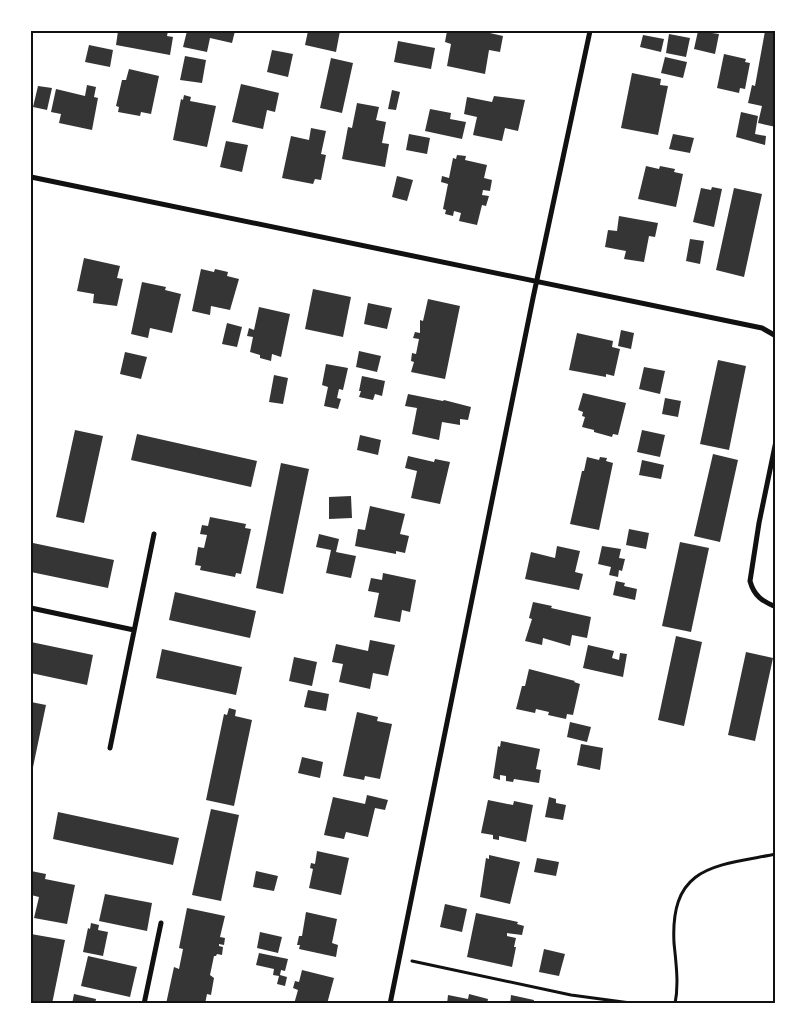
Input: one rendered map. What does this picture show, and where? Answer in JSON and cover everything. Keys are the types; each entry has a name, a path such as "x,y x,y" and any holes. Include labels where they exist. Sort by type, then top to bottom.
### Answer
{"street":[{"path":"390,1004 590,31"},
{"path":"31,177 762,328 776,336"},
{"path":"776,441 759,523 750,581 753,590 762,601 776,607"},
{"path":"110,748 154,534"},
{"path":"31,608 134,630"},
{"path":"144,1004 161,924"}],"path":[{"path":"675,1004 677,992 673,924 676,906 682,892 691,880 706,869 776,854"},
{"path":"399,959 571,995 638,1004"}],"building":[{"path":"118,31 168,31 167,36 173,37 170,55 116,45"},
{"path":"187,31 235,31 232,43 210,38 207,52 183,47"},
{"path":"308,31 340,31 336,52 305,45"},
{"path":"447,31 481,31 503,36 500,52 489,50 485,74 447,66 451,44 445,42"},
{"path":"698,31 719,34 715,54 694,49"},
{"path":"765,31 776,31 776,127 758,123 762,106 748,103 752,85 755,86"},
{"path":"669,34 690,38 686,57 666,53"},
{"path":"643,35 664,39 661,52 640,47"},
{"path":"398,41 435,48 431,69 394,62"},
{"path":"89,45 113,50 110,67 85,62"},
{"path":"272,50 293,54 288,77 267,72"},
{"path":"724,54 746,59 745,62 750,63 745,89 740,88 739,93 717,88"},
{"path":"185,56 206,60 202,83 180,80"},
{"path":"665,57 687,62 683,78 661,73"},
{"path":"331,58 353,63 342,113 320,108"},
{"path":"129,69 159,76 151,114 141,112 140,116 118,112 119,107 116,106 122,80 126,80"},
{"path":"632,73 661,79 660,85 668,86 658,135 621,128"},
{"path":"241,84 279,93 275,112 267,110 263,129 232,122"},
{"path":"87,85 96,87 94,97 98,98 92,130 59,123 61,114 51,112 56,89 85,96"},
{"path":"38,86 52,88 47,110 33,107"},
{"path":"392,90 400,92 396,110 388,109"},
{"path":"184,95 191,97 190,101 216,106 207,147 173,140 181,99 183,100"},
{"path":"494,96 525,100 518,131 505,128 502,141 473,135 477,117 464,114 467,97 492,102"},
{"path":"357,103 379,107 376,120 386,122 382,143 389,144 385,167 342,159 348,127 352,128"},
{"path":"430,109 451,113 450,119 466,122 462,139 425,131"},
{"path":"741,112 758,116 755,134 766,136 765,145 736,137"},
{"path":"311,128 326,131 321,154 326,155 321,180 315,179 313,184 282,178 291,136 309,140"},
{"path":"409,134 430,138 427,154 406,150"},
{"path":"673,134 694,138 690,153 669,149"},
{"path":"226,141 248,145 242,172 220,167"},
{"path":"457,155 466,156 465,160 487,165 484,178 492,180 490,191 483,190 482,195 489,196 486,206 482,205 477,225 459,221 461,213 454,211 453,216 445,214 446,210 443,209 448,184 441,182 442,176 449,178 453,158 456,159"},
{"path":"646,166 659,169 660,166 675,169 674,172 683,174 676,207 638,199"},
{"path":"397,176 413,180 407,201 392,197"},
{"path":"712,187 722,189 714,227 693,222 701,188 711,190"},
{"path":"734,188 762,194 744,277 716,270"},
{"path":"619,216 658,223 655,237 649,236 644,262 624,259 626,251 605,247 608,230 617,231"},
{"path":"690,239 704,241 700,264 686,261"},
{"path":"84,258 120,266 117,278 123,279 117,306 93,303 94,294 77,291"},
{"path":"201,269 214,272 215,269 228,272 227,276 239,279 230,310 211,306 210,315 192,311"},
{"path":"142,282 166,287 165,290 181,294 172,333 150,328 148,338 131,334"},
{"path":"313,289 351,297 343,337 305,329"},
{"path":"428,299 460,306 445,379 411,372 414,362 411,361 412,353 416,354 419,339 413,338 415,332 420,333 420,320 423,321"},
{"path":"368,303 392,308 387,329 364,324"},
{"path":"259,307 290,314 281,357 272,354 271,361 260,358 260,355 250,352 253,337 247,336 249,328 254,330"},
{"path":"227,323 242,327 237,347 222,344"},
{"path":"621,330 634,333 631,349 618,346"},
{"path":"577,333 613,341 612,347 620,349 614,376 606,374 606,377 569,370"},
{"path":"359,351 381,356 377,372 356,367"},
{"path":"125,352 147,357 141,379 120,374"},
{"path":"718,360 746,366 729,450 700,444"},
{"path":"326,364 348,368 343,390 339,389 337,398 341,399 338,409 324,406 328,387 322,385"},
{"path":"644,367 665,371 660,394 639,389"},
{"path":"274,375 288,378 283,404 269,402"},
{"path":"362,376 385,381 382,396 375,394 373,400 359,397"},
{"path":"583,393 626,403 618,435 613,434 612,437 582,427 585,417 582,416 583,412 578,410"},
{"path":"408,394 471,407 468,420 460,419 460,425 442,422 439,440 412,434 417,408 405,406"},
{"path":"665,398 681,401 678,417 662,414"},
{"path":"75,430 103,436 84,523 56,517"},
{"path":"642,430 665,435 660,457 637,452"},
{"path":"137,434 257,461 251,487 131,460"},
{"path":"360,435 381,440 378,455 357,450"},
{"path":"713,454 738,460 720,542 694,536"},
{"path":"408,456 434,462 435,459 450,462 440,504 411,498 417,471 405,468"},
{"path":"587,457 599,460 600,457 607,458 606,461 613,463 599,530 570,524"},
{"path":"642,460 664,465 661,479 639,475"},
{"path":"281,463 309,469 283,594 256,588"},
{"path":"351,496 352,518 329,519 329,497"},
{"path":"370,506 405,514 400,534 409,536 405,553 396,551 396,554 355,546 358,529 365,530"},
{"path":"210,517 246,524 245,528 251,529 241,574 236,573 235,577 200,570 201,566 195,565 198,547 204,548 207,535 200,534 202,525 208,526"},
{"path":"629,529 649,533 646,549 626,545"},
{"path":"319,534 339,539 336,552 356,556 351,578 326,573 331,550 316,547"},
{"path":"680,542 709,548 691,632 662,626"},
{"path":"33,543 114,560 108,588 31,572"},
{"path":"557,546 580,551 575,572 583,574 579,590 525,579 531,552 555,558"},
{"path":"602,546 621,549 619,558 625,559 622,571 619,570 618,577 609,575 611,567 598,564"},
{"path":"383,573 416,580 410,612 402,610 400,622 374,617 379,593 368,591 371,578 382,580"},
{"path":"616,581 625,583 624,586 637,589 635,600 613,595"},
{"path":"175,592 256,611 250,638 169,620"},
{"path":"533,602 591,617 587,638 572,635 570,646 543,638 542,645 525,641 532,619 529,618"},
{"path":"676,636 702,642 684,726 658,720"},
{"path":"370,640 395,645 388,676 373,673 370,689 339,682 343,664 332,662 336,644 368,651"},
{"path":"31,642 93,655 87,685 31,673"},
{"path":"588,645 614,651 612,658 619,660 620,653 627,654 623,677 583,668"},
{"path":"162,649 242,667 236,695 156,678"},
{"path":"746,652 773,658 755,741 728,735"},
{"path":"294,657 317,662 312,686 289,681"},
{"path":"529,669 580,684 573,715 567,714 566,719 548,715 549,712 536,709 535,713 516,709"},
{"path":"308,690 329,694 326,711 304,707"},
{"path":"31,702 46,705 32,772 31,772"},
{"path":"229,708 236,710 235,716 252,720 234,806 206,800 224,714 227,715"},
{"path":"357,712 378,717 377,721 392,724 380,779 365,776 364,780 343,776"},
{"path":"570,722 591,727 587,742 567,737"},
{"path":"501,741 540,749 536,769 541,770 539,783 514,779 513,782 506,781 506,776 500,775 500,780 493,778 498,746 500,747"},
{"path":"581,744 603,748 600,770 577,765"},
{"path":"302,757 323,762 320,778 298,773"},
{"path":"367,795 388,800 385,810 375,808 368,837 346,832 344,839 324,835 333,797 365,804"},
{"path":"549,797 556,799 556,803 566,805 563,820 545,817"},
{"path":"488,800 513,805 514,801 533,805 526,842 499,836 499,840 493,839 493,835 481,833"},
{"path":"211,809 239,815 221,901 192,895"},
{"path":"58,812 179,838 173,865 53,839"},
{"path":"317,851 349,858 341,895 309,888 313,869 310,868 311,863 315,864"},
{"path":"489,855 520,862 510,904 480,897 486,858 489,859"},
{"path":"537,858 559,862 556,876 534,872"},
{"path":"31,871 46,874 45,879 75,885 67,924 34,918 39,897 31,895"},
{"path":"256,871 278,876 274,891 253,887"},
{"path":"105,894 152,903 147,931 99,921"},
{"path":"445,904 467,909 462,932 440,927"},
{"path":"187,908 225,916 220,937 225,938 224,945 219,944 219,946 223,947 222,955 217,954 214,956 210,975 214,978 211,995 207,994 205,1004 166,1004 174,967 179,969 183,949 179,948"},
{"path":"306,912 337,919 332,943 338,945 336,957 299,949 300,945 297,945 299,936 302,936"},
{"path":"476,913 518,922 517,924 524,926 522,935 507,933 507,936 516,938 512,967 467,957"},
{"path":"91,923 99,925 98,930 108,932 103,956 83,952 88,928 90,929"},
{"path":"260,932 282,937 278,953 257,948"},
{"path":"31,934 65,940 52,1004 31,1004"},
{"path":"544,949 565,954 559,976 539,972"},
{"path":"259,953 288,959 285,971 281,970 280,975 287,977 285,986 277,984 279,976 273,975 274,969 256,965"},
{"path":"88,956 137,967 130,997 81,986"},
{"path":"302,970 334,978 327,1004 294,1004 298,990 293,988 295,981 299,982"},
{"path":"74,994 96,999 95,1004 72,1004"},
{"path":"469,994 488,999 487,1004 447,1004 448,995 468,999"},
{"path":"511,995 534,1000 533,1004 510,1004"}]}
